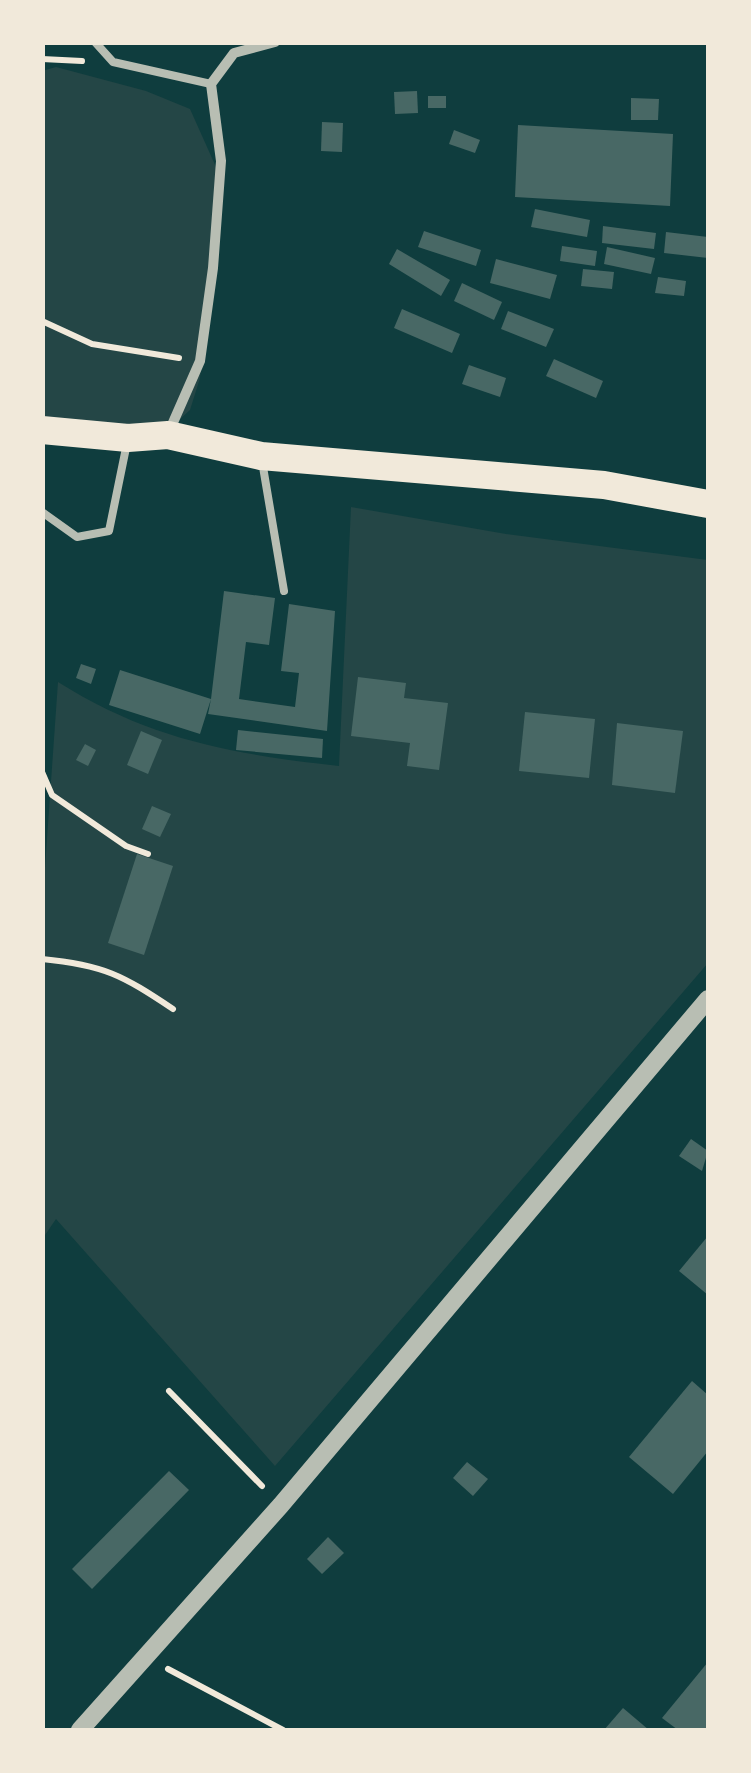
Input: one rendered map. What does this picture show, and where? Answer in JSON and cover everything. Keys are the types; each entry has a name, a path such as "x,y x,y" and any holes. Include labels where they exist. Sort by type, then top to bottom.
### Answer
{"highway":[{"path":"42,430 128,438 168,434 261,456 604,485 708,504"}],"street":[{"path":"168,434 200,361 219,200 220,161 212,84 234,53 275,42"},
{"path":"80,1730 280,1505 708,999"}],"lane":[{"path":"95,42 113,62 212,84"},
{"path":"42,512 77,538 109,530 128,438"},
{"path":"261,456 284,591"}],"path":[{"path":"42,321 92,344 200,361"},
{"path":"42,772 52,795 126,846 148,854"},
{"path":"42,959 94,964 128,979 173,1009"},
{"path":"170,1391 280,1505"},
{"path":"145,1658 284,1730"}],"shaded area":[{"path":"56,67 146,91 190,109 220,176 200,378 190,410 169,429 43,417 42,71"},
{"path":"351,507 506,534 708,560 708,963 275,1466 56,1219 43,1238 42,910 58,682 92,702 159,731 263,756 339,766"}],"building":[{"path":"417,91 418,113 395,114 394,92"},
{"path":"428,96 446,96 446,108 428,108"},
{"path":"631,98 659,99 658,120 631,120"},
{"path":"322,122 343,123 342,152 321,151"},
{"path":"518,125 673,134 670,206 515,197"},
{"path":"454,130 480,140 475,153 449,144"},
{"path":"535,209 590,220 587,237 531,227"},
{"path":"603,226 656,233 654,249 602,243"},
{"path":"424,231 481,250 476,266 418,247"},
{"path":"666,232 708,237 708,258 664,253"},
{"path":"562,246 597,251 595,266 560,261"},
{"path":"607,247 655,258 651,274 604,264"},
{"path":"397,249 450,280 441,296 389,264"},
{"path":"496,259 557,275 550,299 490,283"},
{"path":"583,269 614,272 612,289 581,286"},
{"path":"658,277 686,281 684,296 655,293"},
{"path":"462,283 502,302 494,320 454,301"},
{"path":"402,309 460,334 452,353 394,328"},
{"path":"508,311 554,329 546,347 501,329"},
{"path":"554,359 603,381 596,398 546,376"},
{"path":"469,365 506,378 500,397 462,384"},
{"path":"224,591 275,598 269,645 246,642 239,699 295,707 299,673 281,671 289,604 335,611 327,731 208,714"},
{"path":"81,664 96,669 91,684 76,678"},
{"path":"120,670 211,699 200,734 109,705"},
{"path":"358,677 406,683 404,698 448,703 439,770 407,766 410,743 351,736"},
{"path":"525,712 595,719 589,778 519,771"},
{"path":"617,723 683,731 675,793 612,785"},
{"path":"238,730 323,739 322,758 236,750"},
{"path":"141,731 162,740 148,774 127,765"},
{"path":"85,744 96,750 88,766 76,760"},
{"path":"152,806 171,814 160,837 142,829"},
{"path":"137,854 173,866 144,955 108,943"},
{"path":"691,1139 708,1151 702,1171 679,1156"},
{"path":"708,1236 708,1295 679,1271"},
{"path":"692,1381 708,1395 708,1451 673,1494 629,1457"},
{"path":"467,1462 488,1479 473,1496 453,1478"},
{"path":"169,1471 189,1490 92,1589 72,1569"},
{"path":"328,1537 344,1553 322,1574 307,1559"},
{"path":"708,1662 708,1730 678,1730 662,1718"},
{"path":"623,1708 649,1730 604,1730"}]}
